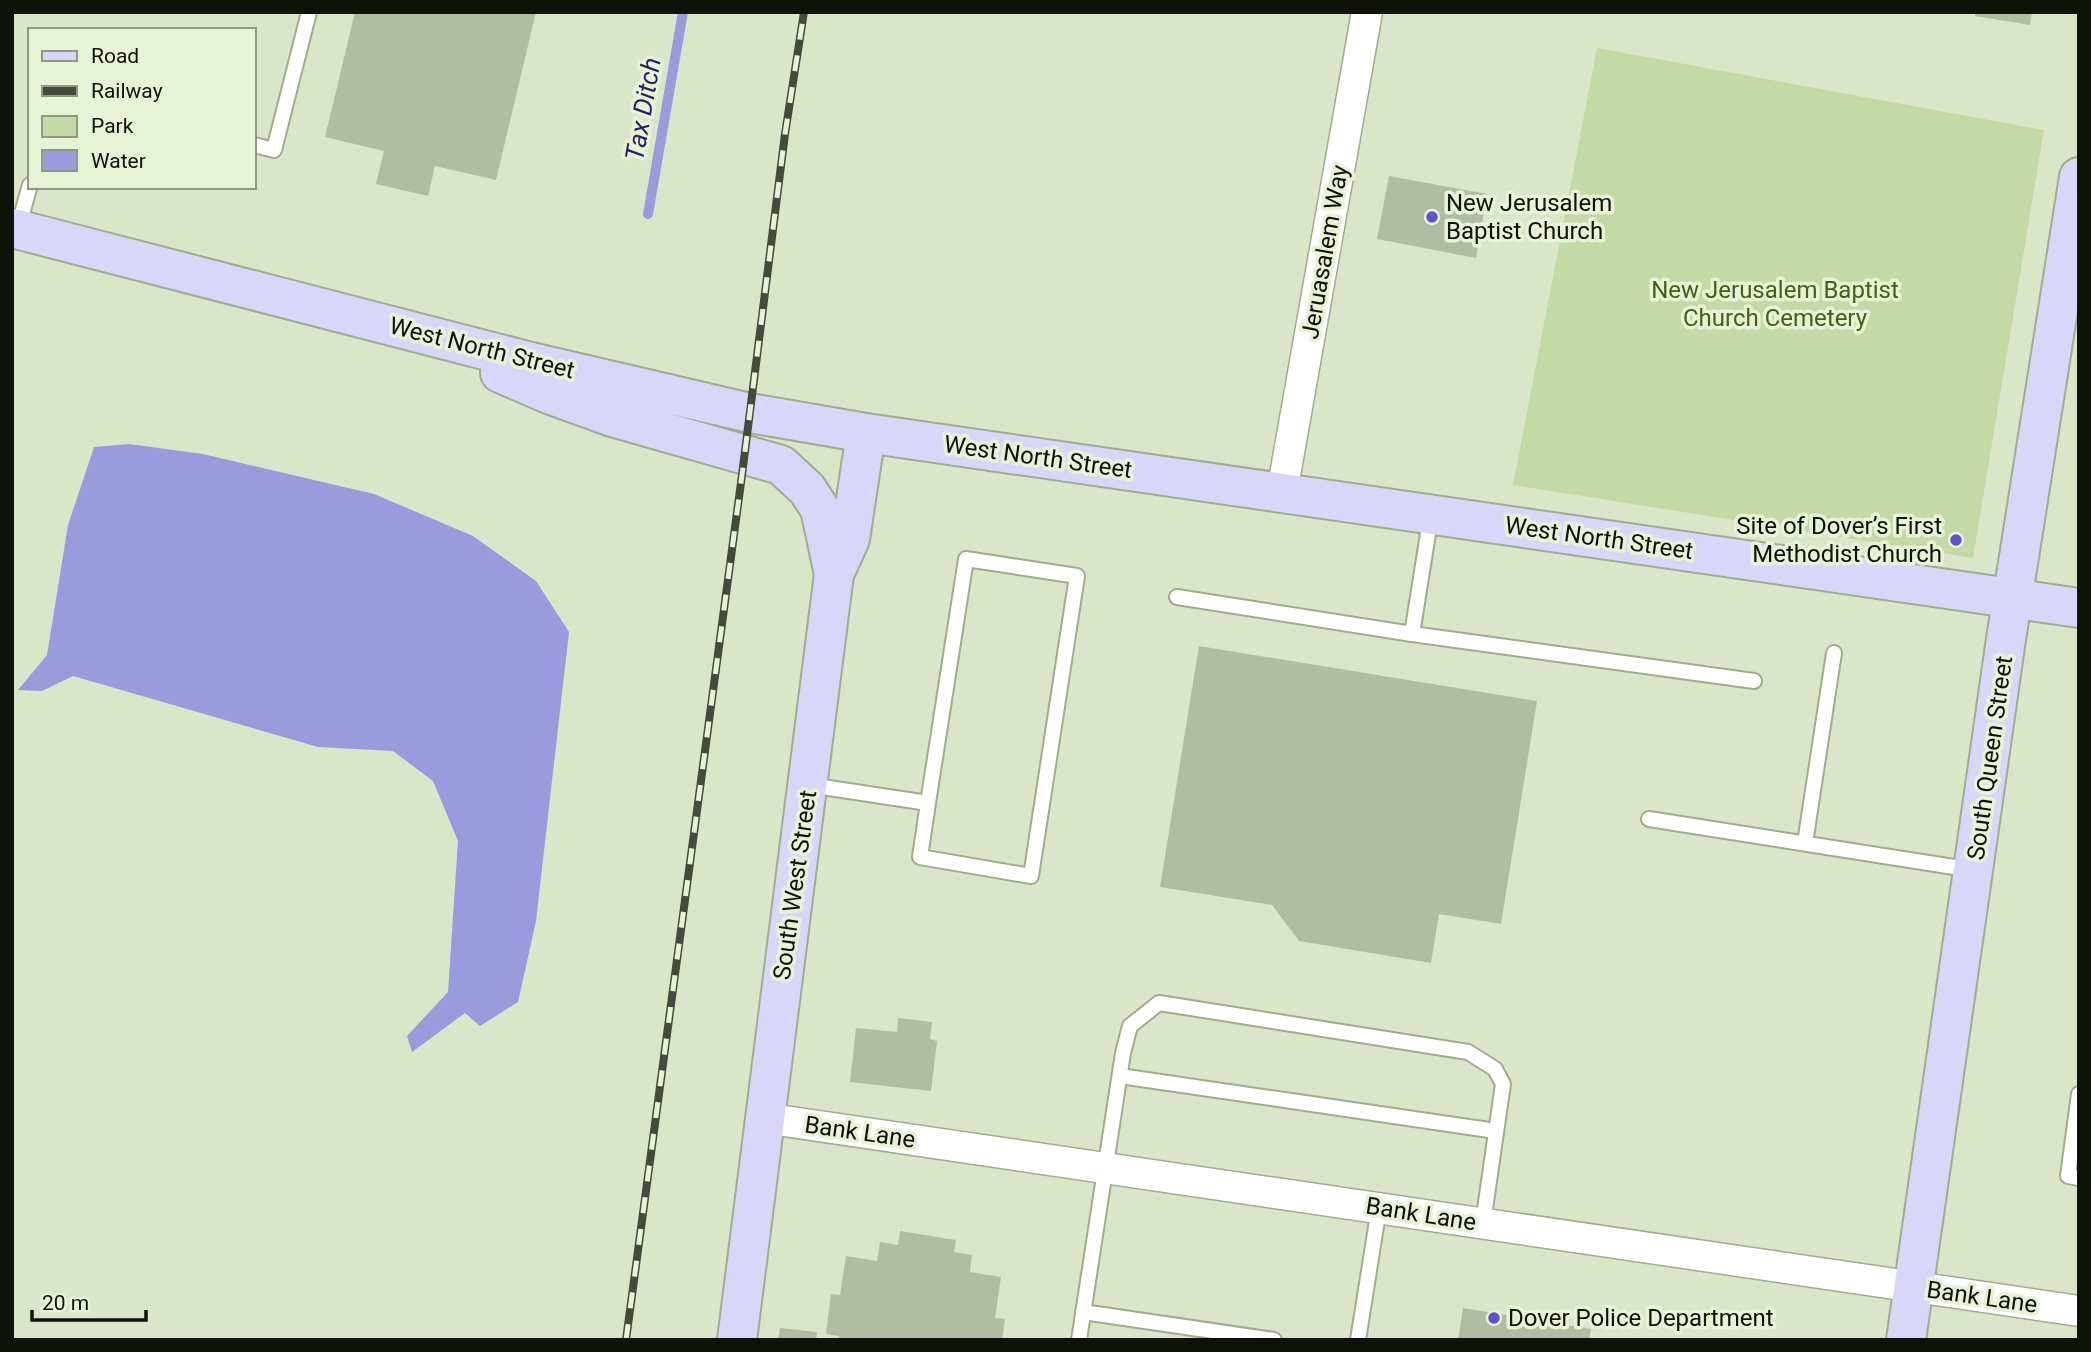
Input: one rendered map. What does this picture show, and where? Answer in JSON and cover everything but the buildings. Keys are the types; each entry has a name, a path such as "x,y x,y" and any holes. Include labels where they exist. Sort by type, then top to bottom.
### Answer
{"main road":[{"name":"South Queen Street","path":"1906,1340 2012,598 2074,246 2079,177"},
{"name":"West North Street","path":"15,228 531,362 750,413 866,433 2079,608"},
{"path":"375,321 612,417 781,465 807,489 820,509 834,574"},
{"name":"South West Street","path":"737,1340 834,574 850,539 866,433"}],"street":[{"name":"Jeruasalem Way","path":"1282,492 1367,12"},
{"name":"Bank Lane","path":"764,1118 2079,1311"}],"lane":[{"path":"256,146 274,150 309,12"},
{"path":"15,228 29,189"},
{"path":"1412,634 1431,514"},
{"path":"966,559 1077,576 1031,876 920,857 928,803 966,559"},
{"path":"1177,597 1412,634 1754,681"},
{"path":"1805,843 1834,653"},
{"path":"808,785 928,803"},
{"path":"1649,819 1974,870"},
{"path":"1079,1340 1119,1076 1130,1026 1159,1003 1468,1052 1495,1069 1503,1084 1483,1223"},
{"path":"1119,1076 1496,1131"},
{"path":"2079,1094 2068,1176 2079,1178"},
{"path":"1358,1340 1379,1208"},
{"path":"1083,1312 1274,1340"}],"green space":[{"name":"New Jerusalem Baptist Church Cemetery","path":"1597,48 2044,130 1973,558 1513,485"}],"water":[{"path":"129,444 203,454 374,494 473,536 536,581 569,632 536,921 518,1002 480,1026 465,1013 412,1052 407,1036 448,992 458,841 433,781 393,751 318,747 73,676 42,691 18,690 47,655 68,525 94,447"}],"waterway":[{"name":"Tax Ditch","path":"648,214 683,12"}],"railway":[{"path":"626,1340 785,134 804,12"}],"place":[{"name":"New Jerusalem Baptist Church","path":"1432,217"},
{"name":"Site of Dover’s First Methodist Church","path":"1956,540"},
{"name":"Dover Police Department","path":"1494,1318"}]}
